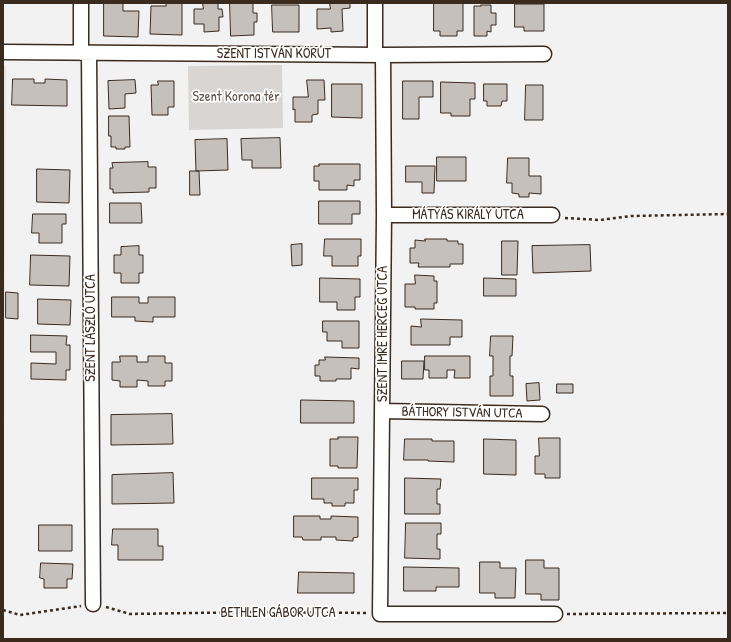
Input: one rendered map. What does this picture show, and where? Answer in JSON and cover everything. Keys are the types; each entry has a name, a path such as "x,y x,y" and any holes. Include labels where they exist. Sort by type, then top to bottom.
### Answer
{"street":[{"name":"SZENT LÁSZLÓ UTCA","path":"81,3 85,53 93,604"},
{"name":"SZENT IMRE HERCEG UTCA","path":"375,3 379,55 384,215 380,614"},
{"name":"SZENT ISTVÁN KÖRÚT","path":"3,52 379,55 544,54"},
{"name":"MÁTYÁS KIRÁLY UTCA","path":"384,215 552,215"},
{"name":"BÁTHORY ISTVÁN UTCA","path":"382,411 542,414"},
{"path":"380,614 555,614"}],"path":[{"path":"552,215 566,218 600,220 631,216 728,214"},
{"name":"BETHLEN GÁBOR UTCA","path":"3,610 20,615 93,604 130,614 241,612 380,614"},
{"path":"555,614 728,613"}],"shaded area":[{"path":"3,65 6,65 3,625"}],"green space":[{"name":"Szent Korona tér","path":"282,65 283,128 189,130 188,66"}],"building":[{"path":"104,3 123,3 123,11 139,11 138,37 104,36"},
{"path":"166,3 182,3 182,35 150,34 151,6 166,6"},
{"path":"203,3 218,3 218,9 222,9 223,17 219,17 219,31 204,32 204,24 194,24 194,9 203,9"},
{"path":"230,3 253,3 253,13 257,13 257,22 254,22 254,35 231,36"},
{"path":"330,3 350,3 350,8 342,9 343,31 331,32 331,28 317,29 317,9 330,9"},
{"path":"434,3 463,3 463,31 457,31 457,36 440,36 440,31 434,31"},
{"path":"515,4 544,4 544,31 524,31 524,27 515,27"},
{"path":"272,5 299,5 299,32 273,32"},
{"path":"491,5 491,13 496,13 496,25 491,25 491,32 487,31 487,36 474,36 474,6"},
{"path":"13,79 34,79 34,83 45,83 45,79 67,80 67,106 12,105"},
{"path":"135,80 136,93 125,94 125,108 109,109 108,81"},
{"path":"307,80 324,80 325,100 318,100 318,114 312,115 312,122 295,122 293,97 308,97"},
{"path":"158,81 174,81 174,107 168,107 168,115 152,115 151,85 158,85"},
{"path":"403,81 433,81 433,97 419,97 419,119 403,119"},
{"path":"441,82 475,83 475,99 470,99 470,116 451,116 451,113 441,113"},
{"path":"332,84 362,84 362,118 332,117"},
{"path":"484,84 507,84 507,101 502,101 501,106 487,106 487,101 484,101"},
{"path":"526,85 543,85 543,120 525,120"},
{"path":"109,116 129,116 130,147 125,147 125,149 116,149 116,147 111,147 111,136 109,136"},
{"path":"280,138 281,168 252,168 252,160 242,160 241,139"},
{"path":"227,139 228,170 196,171 195,140"},
{"path":"437,157 466,157 466,181 437,181"},
{"path":"508,158 529,158 529,176 541,176 541,194 529,193 529,197 519,197 519,194 512,193 512,183 507,183"},
{"path":"148,162 148,167 156,167 156,188 149,188 149,192 113,193 113,189 110,189 110,168 113,168 112,163"},
{"path":"319,164 360,164 360,180 354,180 354,186 347,185 347,190 319,190 319,181 314,181 314,166 319,166"},
{"path":"406,166 435,166 434,193 422,193 422,182 406,182"},
{"path":"37,169 70,170 69,203 37,202"},
{"path":"190,171 199,171 200,195 190,195"},
{"path":"319,201 360,201 360,214 352,214 352,224 319,224"},
{"path":"110,203 141,203 142,223 110,223"},
{"path":"33,214 66,214 66,224 62,224 62,243 39,243 39,233 32,233"},
{"path":"325,239 361,239 361,256 358,256 358,266 332,266 332,256 324,256"},
{"path":"425,239 447,239 447,241 458,241 458,244 463,244 463,264 450,264 450,267 418,267 419,263 410,263 410,248 415,248 415,240 425,241"},
{"path":"502,241 518,241 517,275 502,275"},
{"path":"302,244 302,265 292,266 291,245"},
{"path":"590,245 591,271 533,273 532,246"},
{"path":"139,246 139,255 143,255 143,273 139,273 139,283 121,283 121,273 114,273 114,255 121,255 121,247"},
{"path":"31,255 70,256 69,286 30,285"},
{"path":"415,275 434,276 434,281 437,281 437,303 434,303 434,309 415,309 415,307 405,307 405,284 415,284"},
{"path":"320,278 360,279 360,297 355,297 355,310 337,310 337,302 320,302"},
{"path":"484,278 516,279 516,296 484,296"},
{"path":"6,292 18,293 18,319 6,318"},
{"path":"112,297 139,297 139,303 148,303 148,297 175,297 175,317 153,317 153,322 135,321 135,317 112,317"},
{"path":"38,299 71,300 70,325 38,324"},
{"path":"421,319 462,320 462,337 450,337 450,345 411,345 411,326 421,327"},
{"path":"323,321 359,321 359,348 342,348 342,341 327,341 327,332 323,332"},
{"path":"31,335 67,336 66,345 70,345 70,370 66,370 66,380 31,379 31,363 56,364 56,352 31,352"},
{"path":"491,336 513,336 512,356 510,356 510,376 513,376 513,396 490,396 490,376 493,376 493,356 490,356"},
{"path":"120,356 137,356 137,362 148,362 148,356 165,356 165,363 172,363 172,381 165,381 165,386 148,386 148,381 137,380 137,387 120,387 120,381 112,380 112,362 120,362"},
{"path":"425,356 470,356 470,378 454,378 455,370 447,370 447,378 429,378 429,370 425,370"},
{"path":"325,357 359,358 359,369 351,368 351,379 320,381 320,376 315,376 315,365 319,365 319,360 325,360"},
{"path":"402,361 424,361 423,379 402,379"},
{"path":"539,383 540,400 527,401 526,384"},
{"path":"557,384 573,384 573,393 557,393"},
{"path":"301,400 354,401 354,423 301,423"},
{"path":"172,414 173,444 111,445 111,415"},
{"path":"338,437 358,437 357,468 338,468 338,466 330,466 330,439 338,439"},
{"path":"539,438 560,438 560,478 545,478 545,474 535,474 535,456 539,456"},
{"path":"405,439 454,441 454,462 404,460"},
{"path":"484,439 516,440 516,475 484,474"},
{"path":"173,473 174,503 112,504 112,475"},
{"path":"312,478 358,478 358,490 354,490 354,503 345,503 345,506 332,506 332,503 324,503 324,499 312,499"},
{"path":"405,478 441,479 440,489 437,489 437,504 440,504 440,514 405,514"},
{"path":"294,516 320,516 320,519 331,519 331,516 358,517 358,537 353,538 353,541 336,540 336,537 321,537 321,540 303,540 302,537 294,537"},
{"path":"406,523 441,523 441,534 437,534 437,549 440,549 440,559 405,558"},
{"path":"39,525 72,525 72,551 39,551"},
{"path":"113,529 158,529 158,546 163,546 163,560 118,560 118,545 112,545"},
{"path":"526,560 544,560 544,568 559,568 559,600 541,600 541,594 526,594"},
{"path":"480,562 500,562 500,568 516,568 515,598 495,598 495,593 480,593"},
{"path":"41,563 73,564 72,579 67,579 67,588 44,588 44,579 40,578"},
{"path":"404,567 459,568 459,587 436,587 436,591 404,591"},
{"path":"299,572 354,573 354,593 298,593"}]}
